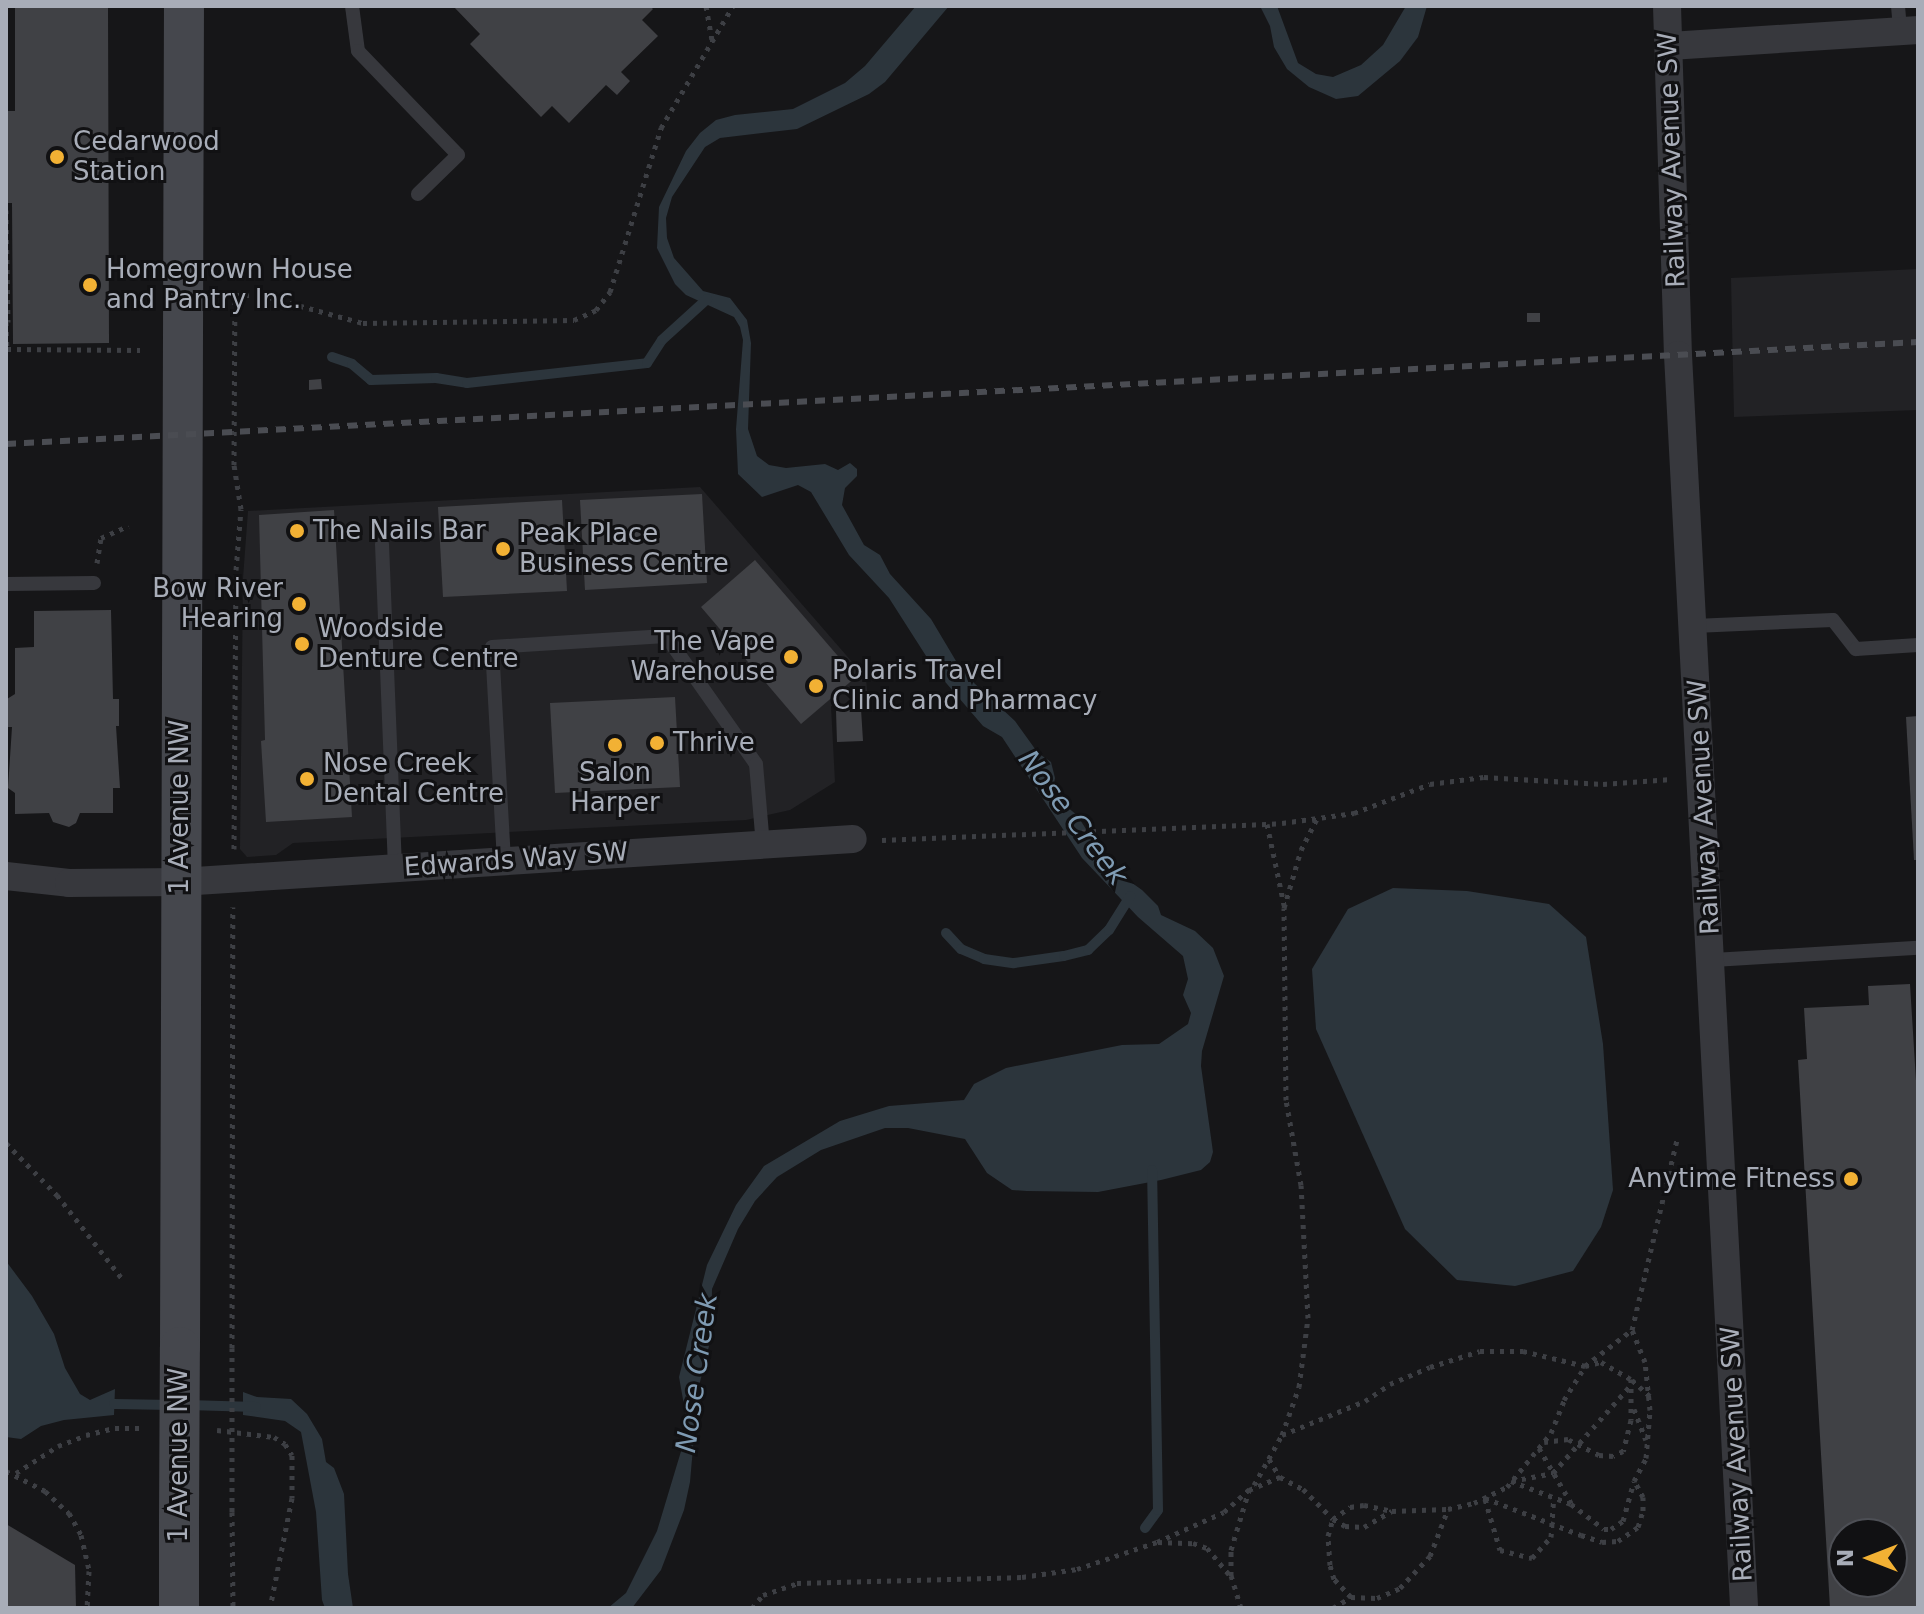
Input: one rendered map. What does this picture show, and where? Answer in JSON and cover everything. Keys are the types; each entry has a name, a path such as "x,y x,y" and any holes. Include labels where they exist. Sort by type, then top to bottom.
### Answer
{"street":[{"name":"1 Avenue NW","path":"179,1608 184,6"},
{"name":"Railway Avenue SW","path":"1667,6 1678,355 1713,960 1744,1608"},
{"path":"1670,46 1906,23"},
{"name":"Edwards Way SW","path":"6,876 69,883 180,882 853,839"}],"lane":[{"path":"352,6 358,51 458,155 418,194"},
{"path":"382,544 395,868"},
{"path":"6,584 94,583"},
{"path":"1694,626 1833,620 1856,649 1918,645"},
{"path":"504,861 492,647 666,636 756,764 763,845"},
{"path":"1713,960 1918,948"}],"path":[{"path":"706,6 712,41"},
{"path":"233,1608 233,878 236,570 241,509 234,465 235,295 261,295 363,323 574,320 596,310 610,292 661,128 733,6"},
{"path":"6,210 7,349 140,350"},
{"path":"101,538 128,526"},
{"path":"853,839 905,842 1267,824 1354,813 1430,784 1484,777 1603,784 1703,776"},
{"path":"1284,908 1301,850 1317,818"},
{"path":"752,1608 763,1595 797,1583 1022,1577 1077,1569 1157,1542 1224,1512 1249,1490 1282,1435 1299,1387 1308,1318 1301,1185 1286,1100 1284,908 1267,824"},
{"path":"1511,1481 1571,1504 1597,1525 1611,1529 1623,1521 1634,1481 1646,1458 1650,1396 1645,1362 1632,1330 1678,1136"},
{"path":"6,1143 57,1195 124,1281"},
{"path":"1351,1597 1334,1579 1330,1565 1328,1536 1333,1519 1350,1507 1364,1505 1392,1511 1448,1509 1484,1498 1511,1481 1541,1445 1585,1366 1632,1330"},
{"path":"1282,1435 1365,1401 1390,1384 1430,1367 1480,1351 1523,1351 1585,1366 1601,1362 1650,1396"},
{"path":"1631,1382 1633,1400 1647,1441"},
{"path":"1511,1481 1553,1473 1631,1382"},
{"path":"1541,1445 1555,1438 1580,1445 1599,1455 1613,1456 1628,1444 1633,1400"},
{"path":"241,1430 274,1437 285,1444 292,1455 292,1498 270,1608"},
{"path":"16,1473 73,1440"},
{"path":"1541,1445 1571,1504"},
{"path":"1269,1459 1280,1477 1303,1489 1333,1519 1345,1526 1364,1527 1392,1511"},
{"path":"6,1471 16,1473 45,1491 69,1513 81,1535 89,1571 87,1608"},
{"path":"1249,1490 1280,1477"},
{"path":"1484,1498 1602,1542 1618,1541 1638,1527 1643,1511 1643,1497 1634,1481"},
{"path":"1241,1608 1231,1576 1231,1550 1249,1490"},
{"path":"1484,1498 1500,1550 1532,1558 1551,1537 1554,1498"},
{"path":"1333,1608 1351,1597 1377,1598 1400,1588 1430,1556 1448,1509"},
{"path":"1157,1542 1193,1543 1207,1548 1231,1576"}],"shaded area":[{"path":"1918,269 1918,410 1734,417 1731,278"},
{"path":"700,487 866,678 868,702 831,706 835,782 790,810 746,820 293,843 276,855 247,857 240,849 243,578 248,511"}],"water":[{"path":"916,6 949,6 885,82 869,94 797,129 720,138 705,147 672,197 666,218 667,238 674,258 703,291 730,298 747,320 751,343 748,429 757,456 769,465 786,468 825,464 838,470 850,463 857,469 857,476 845,488 842,505 864,545 880,555 890,574 931,619 956,661 974,683 1015,721 1038,753 1051,762 1055,778 1052,795 1077,815 1111,868 1142,890 1158,906 1161,915 1195,931 1213,948 1224,976 1202,1051 1201,1066 1213,1152 1210,1162 1201,1170 1098,1192 1012,1190 987,1173 965,1139 908,1128 885,1128 821,1150 777,1177 755,1201 738,1229 712,1289 711,1338 698,1390 690,1482 684,1510 661,1570 632,1608 608,1608 626,1593 657,1531 682,1448 687,1422 679,1377 707,1265 736,1205 764,1166 840,1121 889,1106 964,1100 974,1084 1006,1068 1122,1045 1159,1044 1188,1024 1191,1013 1183,995 1188,979 1183,956 1138,917 1082,858 1002,737 983,726 935,670 889,598 849,555 811,492 798,485 762,497 738,474 736,429 743,340 740,327 734,317 686,295 675,284 657,248 659,207 686,151 700,133 716,120 735,115 793,109 845,83 865,66"},
{"path":"1260,6 1277,6 1298,63 1316,74 1333,77 1361,65 1383,45 1406,6 1427,6 1418,37 1400,61 1358,96 1336,99 1309,87 1287,69 1274,47 1270,26"},
{"path":"1393,888 1467,891 1549,904 1586,937 1603,1044 1613,1190 1601,1227 1573,1271 1515,1286 1457,1280 1405,1229 1316,1029 1312,969 1348,909"},
{"path":"6,1261 32,1296 54,1334 65,1368 80,1394 90,1400 115,1389 114,1415 64,1420 41,1426 21,1439 6,1437"},
{"path":"243,1392 257,1397 291,1399 307,1414 322,1439 326,1462 334,1468 344,1494 353,1608 325,1608 322,1600 316,1512 301,1432 285,1421 243,1415"}],"building":[{"name":"Cedarwood Station","path":"15,6 108,6 109,343 13,344 12,203 6,203 6,111 15,111"},
{"path":"453,6 650,6 653,9 642,20 658,36 621,72 630,81 617,95 606,85 569,123 552,106 541,117 470,44 480,34"},
{"path":"1527,313 1540,313 1540,322 1527,322"},
{"path":"321,379 322,389 309,390 309,380"},
{"path":"702,494 707,583 585,590 580,500"},
{"path":"562,500 567,591 443,597 438,507"},
{"path":"334,510 352,817 266,822 261,741 265,740 259,515"},
{"path":"755,560 856,677 801,724 701,607"},
{"path":"111,610 113,699 119,699 119,726 116,726 120,788 113,788 113,813 80,813 76,823 69,827 53,822 49,813 15,814 15,793 8,788 12,727 7,727 7,699 15,694 15,648 34,647 34,611"},
{"path":"675,697 680,787 555,793 550,703"},
{"path":"861,709 863,741 837,742 836,711"},
{"path":"1918,716 1918,860 1914,860 1906,717"},
{"path":"1910,984 1918,1113 1918,1608 1830,1608 1829,1598 1908,1598 1908,1518 1828,1518 1828,1574 1798,1060 1807,1059 1804,1008 1869,1005 1868,986"},
{"path":"6,1524 75,1565 76,1608 6,1608"}],"waterway":[{"path":"332,357 352,364 371,380 436,378 467,383 647,363 662,340 707,299"},
{"path":"946,933 961,949 984,959 1014,963 1064,956 1088,950 1109,930 1130,896"},
{"path":"1145,1528 1158,1510 1152,1170"},
{"name":"Nose Creek","path":"114,1404 172,1405"},
{"name":"Nose Creek","path":"188,1405 256,1407"}],"railway":[{"path":"6,444 1918,342"}],"place":[{"name":"Cedarwood Station","path":"57,157"},
{"name":"Homegrown House and Pantry Inc.","path":"90,285"},
{"name":"The Nails Bar","path":"297,531"},
{"name":"Peak Place Business Centre","path":"503,549"},
{"name":"Bow River Hearing","path":"299,604"},
{"name":"Woodside Denture Centre","path":"302,644"},
{"name":"The Vape Warehouse","path":"791,657"},
{"name":"Polaris Travel Clinic and Pharmacy","path":"816,686"},
{"name":"Thrive","path":"657,743"},
{"name":"Salon Harper","path":"615,745"},
{"name":"Nose Creek Dental Centre","path":"307,779"},
{"name":"Anytime Fitness","path":"1851,1179"}]}
